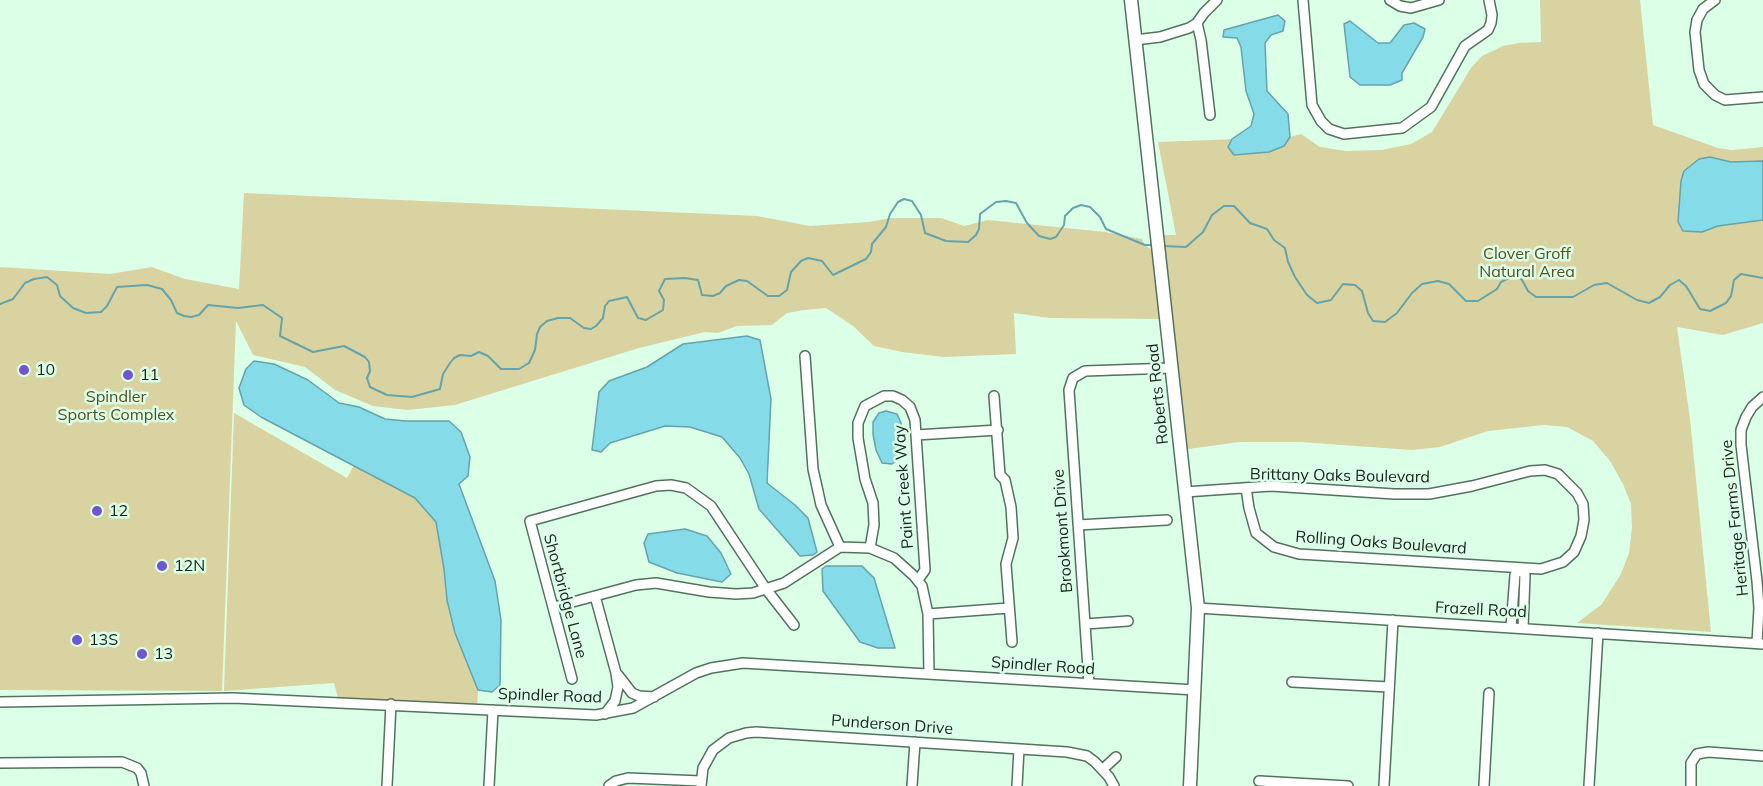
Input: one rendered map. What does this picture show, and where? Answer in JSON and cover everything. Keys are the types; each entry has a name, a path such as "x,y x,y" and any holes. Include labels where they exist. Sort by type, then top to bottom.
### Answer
{"main road":[{"name":"Roberts Road","path":"1131,0 1198,608 1190,786"}],"street":[{"path":"1135,40 1160,37 1189,28 1197,23 1217,0"},
{"path":"1304,0 1312,105 1321,121 1329,129 1344,134 1402,128 1431,107 1465,46 1488,30 1491,23 1489,0"},
{"path":"1390,0 1400,6 1411,8 1438,0"},
{"path":"1715,0 1703,9 1697,20 1695,32 1699,70 1704,84 1715,95 1725,100 1763,97"},
{"path":"1197,23 1210,115"},
{"path":"805,356 813,470 821,505 840,547"},
{"name":"Brookmont Drive","path":"1089,684 1069,375 1085,371 1172,368"},
{"name":"Paint Creek Way","path":"870,548 874,525 873,503 865,479 858,438 858,423 865,406 884,396 893,396 910,407 915,420 925,570 918,580"},
{"path":"994,396 1000,475 1005,480 1011,507 1013,538 1006,564 1012,642"},
{"name":"Heritage Farms Drive","path":"1760,644 1757,581 1741,430 1752,407 1763,397"},
{"path":"916,435 998,430"},
{"name":"Brittany Oaks Boulevard","path":"1185,492 1271,486 1429,494 1530,471 1545,470 1558,474 1577,493 1583,504 1584,520 1581,536 1574,552 1563,562 1541,569 1519,568"},
{"name":"Shortbridge Lane","path":"572,679 530,521 656,486 671,485 686,488 711,506 766,588"},
{"name":"Rolling Oaks Boulevard","path":"1246,488 1249,508 1257,533 1274,548 1299,554 1519,568"},
{"path":"1078,525 1167,520"},
{"path":"554,607 636,585 656,583 736,594 753,593 784,583 840,547 870,548 894,558 918,580 925,594 928,614 929,674"},
{"path":"1511,627 1515,574 1519,568 1525,575 1523,628"},
{"path":"766,588 794,625"},
{"path":"595,596 616,674 617,695 606,714"},
{"path":"928,614 1010,608"},
{"name":"Frazell Road","path":"1198,608 1760,644"},
{"path":"1384,786 1393,620"},
{"path":"1084,624 1128,621"},
{"path":"1589,786 1598,633"},
{"name":"Spindler Road","path":"0,702 196,698 391,704 587,715 606,714 633,708 696,673 734,664 768,664 1195,690"},
{"path":"616,674 632,693 654,697"},
{"path":"1292,682 1389,687"},
{"path":"1484,786 1489,693"},
{"path":"387,786 391,704"},
{"path":"489,786 493,710"},
{"name":"Punderson Drive","path":"701,784 703,768 713,750 729,738 746,733 795,734 1077,753 1087,756 1103,769"},
{"path":"912,786 915,742"},
{"path":"1017,786 1019,748"},
{"path":"1691,786 1691,763 1697,754 1708,752 1763,756"},
{"path":"1114,786 1103,769 1116,757"},
{"path":"0,763 112,762 129,764 141,773 144,786"},
{"path":"609,786 616,781 628,778 701,784"},
{"path":"1259,781 1348,786"}],"green space":[{"path":"1540,0 1640,0 1653,125 1718,148 1732,150 1763,147 1763,323 1723,335 1677,327 1690,419 1711,632 1577,623 1602,604 1621,574 1629,553 1632,528 1631,504 1623,484 1610,461 1593,441 1567,427 1544,425 1488,431 1440,447 1412,450 1300,442 1240,442 1181,450 1166,319 1049,318 1014,313 1016,354 944,357 874,346 853,326 826,308 804,310 787,313 772,325 737,326 718,333 705,332 639,348 455,405 407,410 373,406 335,390 305,367 253,355 236,321 222,691 0,690 0,267 110,274 152,267 185,279 239,289 244,193 757,216 810,226 869,222 891,218 941,218 964,226 988,220 1105,232 1142,239 1145,245 1159,255 1157,235 1176,235 1158,142 1290,137 1301,134 1320,147 1346,151 1382,150 1411,144 1432,132 1471,68 1482,56 1503,46 1541,42"},
{"path":"234,413 347,478 354,465 394,486 415,498 436,522 447,600 455,633 478,690 477,709 339,702 334,683 224,691"}],"water":[{"path":"1278,15 1285,21 1283,31 1271,35 1265,43 1267,91 1288,114 1290,137 1284,146 1269,152 1234,155 1228,147 1232,139 1251,126 1254,114 1246,91 1241,47 1237,38 1223,37 1224,30"},
{"path":"1350,21 1378,43 1390,43 1404,25 1414,23 1425,29 1423,37 1402,73 1402,80 1390,85 1360,85 1350,77 1344,24"},
{"path":"1710,157 1731,162 1763,161 1763,220 1718,226 1702,232 1683,231 1678,222 1681,181 1684,171 1699,159"},
{"path":"747,336 760,340 771,399 767,483 808,518 817,552 813,555 800,556 759,509 749,474 740,458 722,437 690,427 665,426 610,443 601,452 592,450 599,392 609,381 647,367 683,344"},
{"path":"254,361 274,364 308,380 339,403 359,407 385,419 449,421 461,432 470,457 468,476 459,484 495,581 501,620 500,685 492,692 478,690 455,633 447,600 436,522 415,498 261,417 244,405 239,388 246,369"},
{"path":"886,411 897,414 903,435 901,457 892,464 882,463 876,450 873,434 873,422 879,413"},
{"path":"685,529 707,536 721,553 731,574 722,582 677,573 649,562 644,543 648,534"},
{"path":"826,566 862,566 874,578 895,648 878,648 860,642 823,591 822,569"}],"waterway":[{"path":"0,304 13,299 25,283 47,277 57,285 60,296 73,308 86,313 101,312 107,306 117,287 147,285 162,289 171,300 177,313 184,316 199,315 208,305 238,308 263,305 282,318 280,336 313,352 344,346 365,357 369,362 370,371 367,378 370,387 387,395 412,397 440,389 443,374 454,358 460,355 471,356 479,352 488,356 501,369 519,369 529,363 535,350 537,334 540,327 547,321 570,318 584,328 591,329 603,318 605,306 609,301 627,297 638,318 646,320 663,310 664,300 659,291 665,279 698,280 702,295 713,296 739,280 747,281 768,296 779,296 787,290 791,272 801,261 808,258 822,261 833,275 866,259 871,252 872,244 886,227 890,214 898,202 904,199 912,201 921,215 925,233 946,241 968,242 979,229 980,214 996,202 1006,201 1016,203 1027,223 1039,236 1050,239 1056,237 1064,225 1065,216 1073,208 1081,205 1090,207 1100,217 1106,229 1145,245 1154,245"},
{"path":"1163,246 1186,247 1203,232 1212,215 1224,206 1234,206 1250,223 1267,229 1274,240 1285,248 1295,277 1307,295 1317,303 1331,300 1343,284 1355,285 1362,291 1368,313 1373,321 1385,322 1397,313 1422,284 1438,281 1449,284 1466,301 1478,301 1497,289 1501,282 1515,275 1536,297 1573,297 1594,285 1607,283 1637,300 1649,303 1660,297 1670,285 1679,280 1686,286 1700,309 1710,311 1726,303 1731,296 1734,280 1741,274 1763,278"}],"place":[{"name":"10","path":"24,370"},
{"name":"11","path":"128,375"},
{"name":"12","path":"97,511"},
{"name":"12N","path":"162,566"},
{"name":"13S","path":"77,640"},
{"name":"13","path":"142,654"}],"park label":[{"name":"Clover Groff Natural Area","path":"1527,263"},
{"name":"Spindler Sports Complex","path":"116,406"}]}
